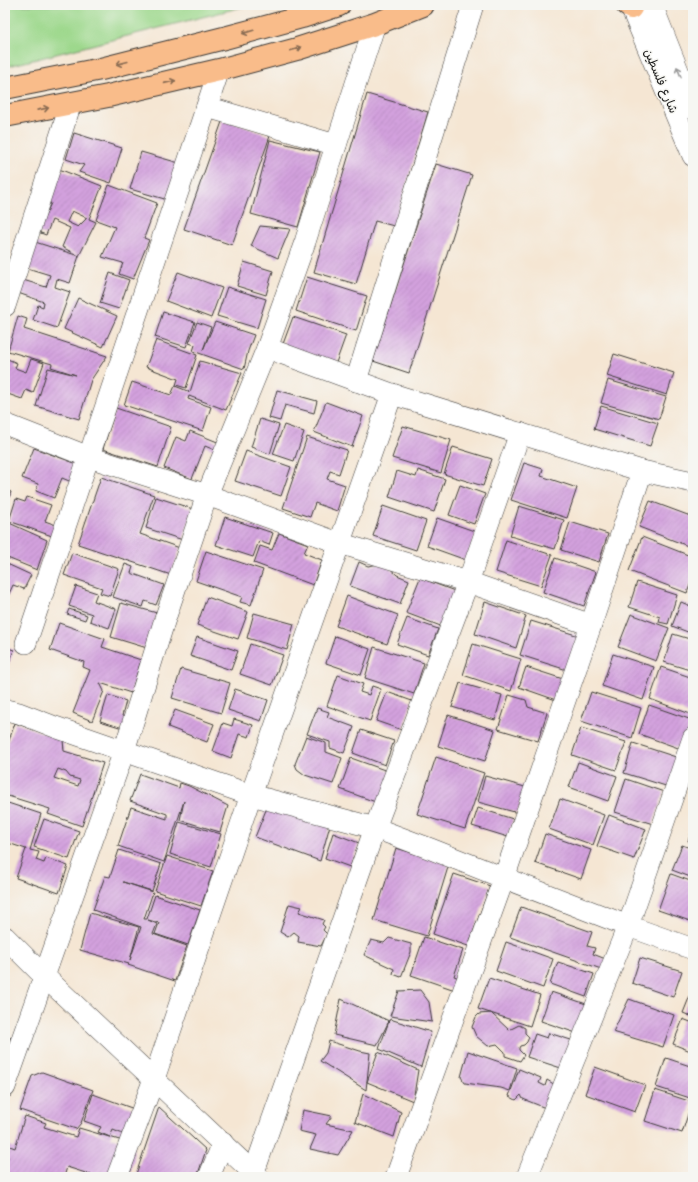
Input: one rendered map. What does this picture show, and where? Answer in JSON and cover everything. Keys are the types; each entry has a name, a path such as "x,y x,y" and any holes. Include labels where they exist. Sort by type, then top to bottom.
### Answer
{"main road":[{"path":"5,88 101,69 228,38 339,5"},
{"path":"5,116 108,96 219,70 297,49 375,24 423,5"}],"street":[{"path":"356,381 473,5"},
{"name":"شارع فلسطين","path":"652,5 693,108"},
{"name":"شارع فلسطين","path":"629,6 693,156"},
{"path":"5,1087 124,751 162,629 207,495 267,348 305,242 375,24"},
{"path":"26,643 219,70"},
{"path":"5,306 72,103"},
{"path":"206,107 336,145"},
{"path":"267,348 392,394 642,471 693,482"},
{"path":"117,1177 154,1079 251,795 392,394"},
{"path":"5,424 89,457 207,495 339,543 468,582 591,625"},
{"path":"5,937 44,976 256,1175 375,828 468,582 520,433"},
{"path":"396,1177 504,878 642,471"},
{"path":"5,710 18,713 251,795 375,828 628,926 693,949"},
{"path":"527,1177 628,926 693,738"},
{"path":"209,1177 222,1143"}],"green space":[{"path":"5,5 250,5 5,67"}],"building":[{"path":"367,94 428,112 394,226 375,221 356,284 314,272"},
{"path":"223,119 270,136 232,245 184,229"},
{"path":"74,133 122,148 111,183 79,172 84,165 66,159"},
{"path":"270,140 320,152 298,227 251,214"},
{"path":"141,152 179,163 168,200 130,189"},
{"path":"436,164 472,175 409,373 373,361"},
{"path":"59,169 102,186 89,219 96,222 79,256 62,247 70,228 52,220 46,235 38,232 51,203 46,203","holes":["72,211 87,218 78,227 67,222"]},
{"path":"109,185 157,203 144,238 149,240 133,279 119,274 123,263 102,257 115,227 96,220"},
{"path":"260,226 290,229 278,258 251,246"},
{"path":"32,241 79,256 70,283 57,279 55,287 70,292 57,328 33,320 38,305 43,307 44,302 18,293 23,280 46,287 50,275 24,267"},
{"path":"244,262 273,271 266,295 237,286"},
{"path":"178,272 222,288 211,318 166,301"},
{"path":"110,273 129,280 119,309 100,303"},
{"path":"307,277 367,296 356,331 296,311"},
{"path":"227,287 266,299 257,328 217,316"},
{"path":"78,298 117,316 103,347 64,329"},
{"path":"163,312 195,322 186,347 155,337"},
{"path":"18,316 27,319 24,329 107,356 91,380 79,419 36,406 48,368 76,375 51,367 52,364 8,351"},
{"path":"293,317 346,335 333,371 280,352"},
{"path":"197,322 211,327 203,350 215,322 254,335 248,351 244,369 193,351 195,345 189,343"},
{"path":"156,340 197,355 186,388 176,385 178,379 146,367"},
{"path":"614,354 674,373 667,395 607,376"},
{"path":"5,358 17,363 15,368 26,372 31,359 44,363 33,393 26,390 22,399 5,393"},
{"path":"200,361 242,373 226,410 189,396 188,399 211,407 203,431 124,405 132,382 171,395 175,386 190,392"},
{"path":"608,380 666,397 659,419 601,403"},
{"path":"277,390 317,401 314,413 285,405 280,421 269,418"},
{"path":"326,402 363,416 352,447 314,432"},
{"path":"601,406 658,423 650,446 594,429"},
{"path":"116,408 171,427 158,467 103,449"},
{"path":"260,419 279,425 270,454 251,447"},
{"path":"284,425 304,432 294,461 273,454"},
{"path":"403,426 451,440 441,473 392,458"},
{"path":"190,431 220,443 217,451 205,446 192,479 164,468 176,437 186,441"},
{"path":"307,437 347,450 339,474 330,471 327,479 345,485 337,511 315,503 310,517 283,508"},
{"path":"453,447 492,459 483,486 444,474"},
{"path":"34,448 80,465 74,483 62,478 54,498 36,491 38,484 22,478"},
{"path":"246,451 291,467 281,496 235,481"},
{"path":"524,463 543,469 541,476 577,488 567,518 511,500"},
{"path":"418,470 445,479 434,512 389,497 397,471 416,477"},
{"path":"101,477 154,495 140,534 180,548 171,575 78,544"},
{"path":"460,485 485,494 474,524 449,515"},
{"path":"5,489 11,492 5,510"},
{"path":"27,497 51,505 45,521 56,525 52,536 9,521 16,499 25,502"},
{"path":"156,497 193,509 183,540 146,528"},
{"path":"650,501 693,517 693,548 639,527"},
{"path":"383,506 426,521 416,550 373,536"},
{"path":"519,506 564,520 555,549 510,536"},
{"path":"225,517 273,533 269,545 259,541 253,557 216,545"},
{"path":"437,518 477,532 466,560 427,546"},
{"path":"7,522 47,540 37,570 5,557 5,527"},
{"path":"570,522 608,534 599,562 561,550"},
{"path":"279,533 308,544 304,553 322,560 313,585 254,563 260,546 272,550"},
{"path":"642,537 693,557 693,577 687,593 629,571"},
{"path":"506,540 552,555 541,586 496,572"},
{"path":"206,551 263,570 251,605 240,602 242,597 196,581"},
{"path":"72,553 119,569 110,596 100,593 102,588 64,575"},
{"path":"555,558 596,572 584,606 543,592"},
{"path":"359,562 368,566 384,563 397,575 409,580 400,604 350,586"},
{"path":"5,563 31,575 24,589 13,585 8,596 5,595"},
{"path":"125,564 133,567 131,573 164,585 156,605 145,601 143,607 113,597"},
{"path":"420,578 460,593 446,628 406,613"},
{"path":"637,582 677,595 668,624 659,622 660,617 629,607"},
{"path":"76,586 97,593 94,601 116,609 109,628 90,621 92,614 69,606"},
{"path":"347,596 398,615 387,644 336,626"},
{"path":"207,597 248,612 238,639 197,625"},
{"path":"485,602 526,616 516,648 475,634"},
{"path":"681,602 693,607 693,634 672,626"},
{"path":"121,603 157,613 147,648 111,637"},
{"path":"69,609 87,615 85,620 67,614"},
{"path":"254,613 294,624 287,650 247,638"},
{"path":"631,614 669,628 656,661 618,647"},
{"path":"407,618 438,629 428,655 397,644"},
{"path":"531,621 579,636 567,670 520,655"},
{"path":"59,623 105,639 102,647 141,660 131,693 100,683 104,691 92,721 73,713 90,670 83,667 84,662 50,650"},
{"path":"673,634 693,640 693,671 664,662"},
{"path":"335,636 370,649 361,675 326,663"},
{"path":"197,637 238,651 231,670 190,656"},
{"path":"250,644 283,655 272,685 240,674"},
{"path":"473,644 521,659 511,691 463,675"},
{"path":"5,647 14,650 5,674"},
{"path":"374,647 424,663 414,694 365,678"},
{"path":"613,654 654,667 643,700 602,686"},
{"path":"526,667 563,679 556,700 519,687"},
{"path":"661,667 693,678 693,715 650,699"},
{"path":"181,669 230,683 221,713 172,698"},
{"path":"338,675 363,684 360,692 369,695 372,686 381,689 370,721 327,706"},
{"path":"460,683 502,695 495,720 452,707"},
{"path":"235,689 268,700 261,721 228,710"},
{"path":"387,692 412,701 402,730 376,721"},
{"path":"591,692 641,708 632,738 581,721"},
{"path":"108,695 126,701 122,716 130,719 126,729 100,721"},
{"path":"509,695 526,700 528,707 547,713 538,741 498,729"},
{"path":"649,705 692,720 681,749 639,734"},
{"path":"317,708 329,712 327,717 354,727 344,753 330,748 330,742 307,734"},
{"path":"175,710 214,724 207,742 168,727"},
{"path":"448,715 495,730 485,761 438,746"},
{"path":"234,719 253,725 249,737 239,734 231,758 213,751 223,723 232,726"},
{"path":"15,723 63,740 64,751 103,763 82,826 48,814 50,809 5,795 5,752","holes":["58,769 66,772 70,777 80,780 78,786 54,778"]},
{"path":"581,728 626,742 616,770 572,755"},
{"path":"361,730 394,741 385,765 353,753"},
{"path":"306,736 326,743 326,752 342,758 333,784 305,775 297,769 295,764"},
{"path":"633,743 679,758 669,787 624,773"},
{"path":"436,757 484,773 465,829 417,814"},
{"path":"351,758 393,773 381,804 340,789"},
{"path":"578,762 617,776 608,801 569,787"},
{"path":"140,774 179,788 180,783 189,786 228,806 220,832 180,820 184,801 164,862 118,846 131,807 167,819 167,814 130,801"},
{"path":"485,776 525,787 518,813 478,802"},
{"path":"626,779 664,792 653,824 615,812"},
{"path":"560,799 604,815 593,845 549,829"},
{"path":"5,802 41,814 30,850 39,852 36,860 44,863 46,858 68,866 59,893 16,878 26,849 5,842"},
{"path":"268,805 330,825 320,861 255,837"},
{"path":"478,808 513,819 508,837 472,826"},
{"path":"609,815 646,829 634,859 597,846"},
{"path":"44,819 79,831 69,859 34,847"},
{"path":"179,822 221,834 211,867 170,854"},
{"path":"693,827 693,842 688,841"},
{"path":"333,833 359,843 350,867 325,858"},
{"path":"545,834 591,850 581,879 535,863"},
{"path":"682,845 693,849 693,878 672,870"},
{"path":"396,848 449,864 427,936 374,920"},
{"path":"119,850 161,864 152,891 123,882 153,892 144,919 147,919 155,895 200,910 188,945 155,934 159,923 148,920 157,924 153,934 187,946 175,981 128,965 129,964 80,950 90,913 139,927 130,960 141,927 93,910 105,876 110,877"},
{"path":"167,856 213,871 201,906 155,891"},
{"path":"454,874 490,886 468,946 433,934"},
{"path":"671,874 693,882 693,922 658,910"},
{"path":"289,904 302,907 299,912 324,920 322,924 325,927 323,930 327,934 321,946 298,942 299,936 294,932 288,937 280,932"},
{"path":"521,907 592,932 587,946 595,948 593,954 608,960 604,970 510,937"},
{"path":"424,937 463,950 454,976 462,979 458,991 411,975"},
{"path":"389,938 411,944 411,952 401,977 393,974 394,969 364,955 371,940 384,943"},
{"path":"506,942 553,959 543,988 496,971"},
{"path":"640,958 682,971 673,997 632,983"},
{"path":"558,962 594,974 586,997 550,984"},
{"path":"489,978 540,995 530,1026 478,1009"},
{"path":"693,988 693,1017 683,1013"},
{"path":"420,990 429,1002 432,1022 390,1016 399,991"},
{"path":"551,992 592,1006 582,1035 541,1021"},
{"path":"341,999 389,1021 377,1045 334,1035"},
{"path":"629,999 674,1015 663,1047 613,1032"},
{"path":"491,1013 509,1030 519,1025 525,1028 525,1033 529,1037 527,1042 519,1048 524,1055 520,1061 505,1056 505,1052 497,1044 488,1046 476,1036 472,1027 476,1017 479,1014"},
{"path":"390,1019 431,1032 421,1067 379,1049"},
{"path":"683,1019 693,1023 693,1052 673,1044"},
{"path":"549,1033 574,1041 564,1069 527,1057 535,1034 547,1038"},
{"path":"5,1036 11,1038 5,1055"},
{"path":"329,1041 370,1053 366,1090 320,1061 326,1053"},
{"path":"468,1051 517,1068 510,1091 501,1088 465,1083 461,1077"},
{"path":"378,1052 418,1070 413,1101 367,1082"},
{"path":"666,1058 693,1067 693,1099 656,1087"},
{"path":"595,1067 645,1085 635,1112 585,1094"},
{"path":"519,1069 541,1078 539,1083 545,1086 547,1080 557,1086 548,1109 523,1099 521,1095 516,1100 509,1096"},
{"path":"42,1072 93,1090 81,1123 76,1129 20,1110 32,1076"},
{"path":"655,1090 692,1102 682,1133 645,1121"},
{"path":"93,1094 137,1110 128,1136 113,1130 110,1137 98,1132 101,1127 84,1121"},
{"path":"363,1094 401,1112 394,1137 355,1122"},
{"path":"159,1107 206,1150 197,1177 135,1177"},
{"path":"303,1110 332,1116 326,1124 353,1130 338,1155 310,1149 316,1135 299,1131"},
{"path":"25,1116 46,1123 44,1127 76,1137 79,1128 133,1144 134,1160 129,1177 98,1177 67,1167 64,1177 5,1177 5,1166 8,1157 5,1156 7,1145 15,1148"}]}
